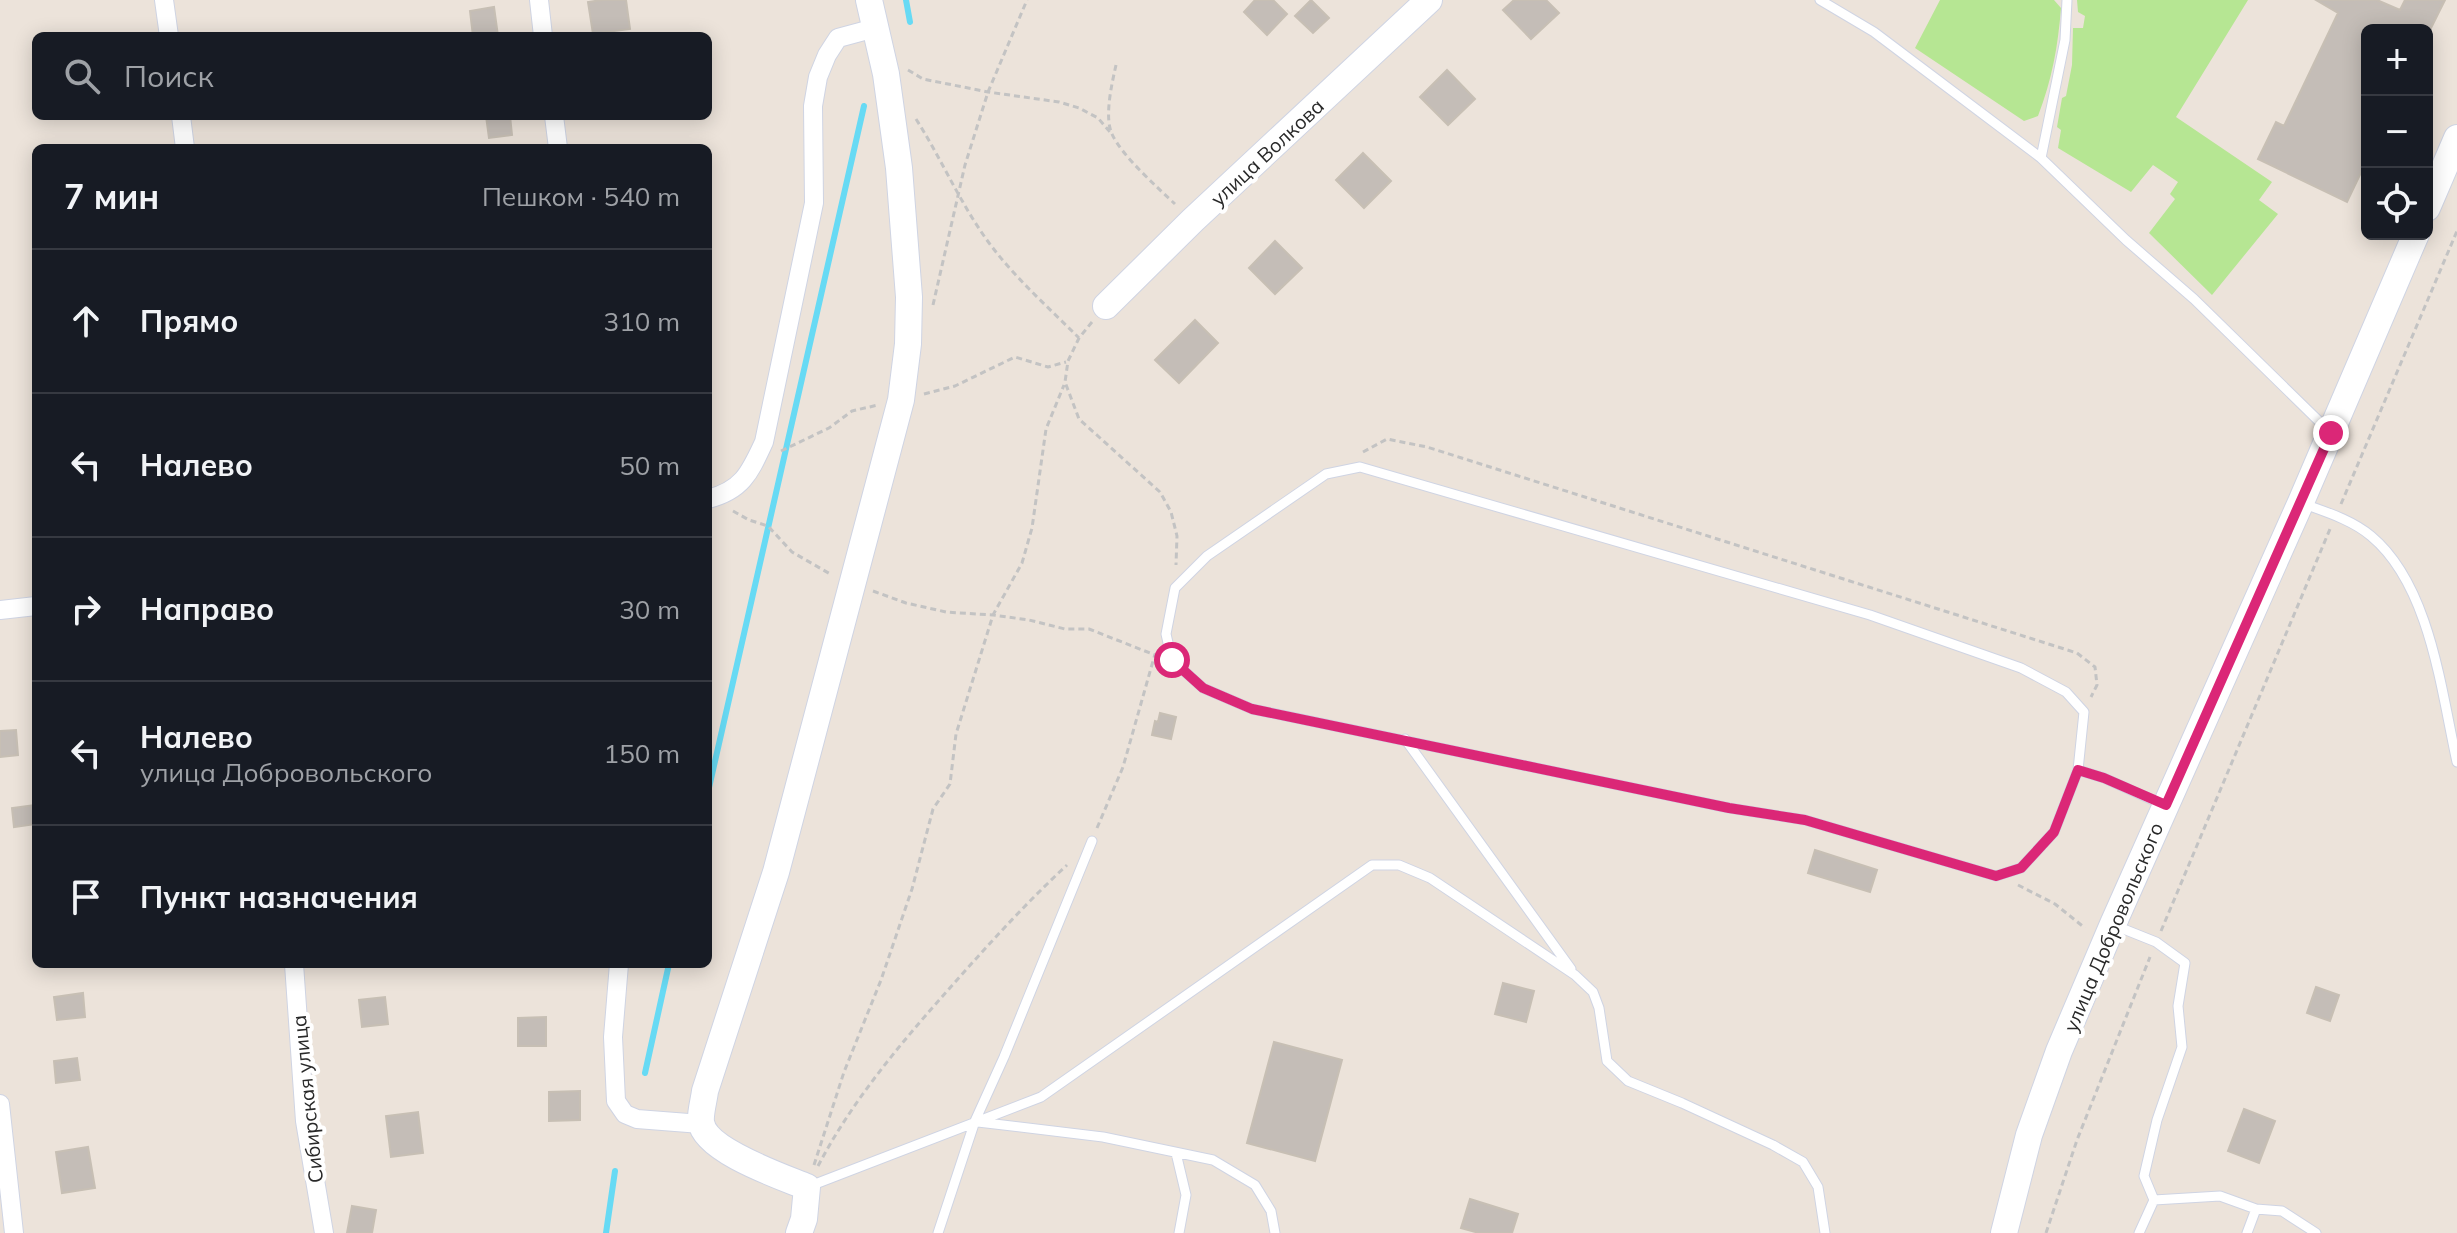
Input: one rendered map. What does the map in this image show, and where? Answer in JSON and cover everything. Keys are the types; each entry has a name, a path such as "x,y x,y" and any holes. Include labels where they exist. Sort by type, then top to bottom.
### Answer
{"street":[{"path":"164,0 168,32"},
{"path":"539,0 543,32"},
{"path":"799,1233 804,1219 807,1187 734,1155 709,1138 701,1124 705,1091 776,872 901,400 908,344 909,297 899,168 869,0"},
{"name":"улица Волкова","path":"1106,306 1193,220 1429,0"},
{"path":"712,497 733,490 749,475 764,442 814,203 813,106 818,77 838,38 878,39"},
{"path":"182,120 184,144"},
{"path":"554,120 558,144"},
{"path":"2433,194 2457,138"},
{"name":"улица Добровольского","path":"2004,1233 2029,1135 2059,1051 2413,240"},
{"path":"0,610 32,606"},
{"name":"Сибирская улица","path":"294,968 305,1121 324,1233"},
{"path":"619,968 613,1037 616,1101 625,1114 637,1119 701,1124"},
{"path":"0,1104 14,1233"}],"lane":[{"path":"2041,158 2065,40 2067,0"},
{"path":"1825,1 1874,32 2041,158 2126,240 2194,299 2331,433"},
{"path":"1360,467 1870,615 2021,668 2066,692 2084,712 2078,770 2054,832 2021,868 1996,876 1805,820 1729,808 1252,709 1203,688 1172,660 1166,634 1175,588 1207,556 1326,474 1360,467"},
{"path":"2301,502 2369,534 2395,560 2426,622 2457,762"},
{"path":"1405,739 1575,975"},
{"path":"2078,770 2166,805"},
{"path":"938,1233 975,1121 1092,841"},
{"path":"807,1187 1041,1097 1372,865 1399,865 1430,878 1575,975 1593,992 1596,1000 1607,1061 1628,1081 1773,1145 1803,1162 1818,1187 1825,1233"},
{"path":"2113,924 2156,942 2185,963 2178,1006 2182,1047 2157,1120 2144,1176 2154,1200 2139,1233"},
{"path":"975,1121 1103,1137 1213,1160 1255,1185 1271,1211 1275,1233"},
{"path":"1176,1153 1186,1195 1179,1233"},
{"path":"2154,1200 2220,1196 2256,1209 2282,1211 2316,1233"},
{"path":"2247,1233 2256,1209"}],"path":[{"path":"929,317 938,290 965,165 988,92 1027,0"},
{"path":"878,39 923,79 1047,100 1079,108 1098,118 1139,168 1193,220"},
{"path":"1110,132 1110,94 1116,65"},
{"path":"911,112 936,149 958,196 982,233 1026,286 1079,338"},
{"path":"2046,1233 2077,1140 2156,942 2457,231"},
{"path":"807,1187 844,1072 881,980 912,889 933,809 950,784 956,734 993,615 1022,563 1032,528 1046,429 1065,382 1068,361 1079,338 1106,306"},
{"path":"1065,382 1079,419 1160,492 1171,512 1177,536 1175,588"},
{"path":"1363,453 1387,439 1427,447 2077,653 2095,667 2097,685 2084,712"},
{"path":"712,499 749,520 768,526 792,552 852,584 906,603 946,612 1029,620 1065,629 1089,629 1155,655"},
{"path":"807,1187 834,1135 895,1051 1020,910 1092,841 1123,767 1159,642"},
{"path":"1996,876 2055,904 2086,929 2094,931 2113,924"}],"green space":[{"path":"1940,0 2054,0 2061,8 2054,63 2038,116 2024,121 1915,48"},
{"path":"2077,0 2248,0 2176,117 2272,182 2259,200 2278,214 2212,295 2149,233 2175,199 2170,194 2178,182 2153,165 2131,192 2058,148 2061,130 2057,127 2072,65 2073,28 2083,28 2085,16 2078,12"}],"building":[{"path":"626,0 630,29 593,32 588,2"},
{"path":"1255,0 1273,0 1287,14 1267,35 1244,12"},
{"path":"1311,0 1329,18 1313,33 1295,16"},
{"path":"1514,0 1546,0 1559,13 1531,39 1503,10"},
{"path":"2316,0 2377,0 2400,10 2405,0 2445,0 2433,24 2361,24 2361,173 2347,202 2258,159 2276,122 2284,126 2338,13"},
{"path":"494,7 497,32 473,32 470,11"},
{"path":"1447,70 1475,99 1448,125 1420,97"},
{"path":"487,120 510,120 512,135 489,138"},
{"path":"1363,153 1391,181 1364,208 1336,180"},
{"path":"1275,241 1302,268 1275,294 1249,268"},
{"path":"1195,320 1218,343 1179,383 1155,360"},
{"path":"1160,713 1176,717 1171,739 1152,735"},
{"path":"16,730 18,755 0,757 0,731"},
{"path":"32,806 32,825 14,827 12,808"},
{"path":"1815,850 1877,870 1870,892 1808,873"},
{"path":"1503,983 1534,991 1526,1022 1495,1014"},
{"path":"2316,987 2339,995 2330,1021 2307,1013"},
{"path":"83,993 85,1017 57,1020 54,997"},
{"path":"385,997 388,1024 362,1027 359,1000"},
{"path":"546,1017 546,1046 518,1046 518,1018"},
{"path":"1274,1042 1342,1060 1315,1161 1247,1143"},
{"path":"77,1058 80,1080 56,1083 54,1061"},
{"path":"580,1091 580,1120 549,1121 549,1092"},
{"path":"2244,1109 2275,1121 2259,1163 2228,1151"},
{"path":"418,1112 423,1153 391,1157 386,1116"},
{"path":"88,1147 95,1188 62,1193 56,1152"},
{"path":"1470,1199 1518,1214 1512,1233 1479,1233 1461,1228"},
{"path":"352,1206 376,1210 372,1233 347,1233"}],"waterway":[{"path":"906,0 910,22"},
{"path":"712,774 864,106"},
{"path":"645,1073 668,968"},
{"path":"606,1233 615,1171"}],"route":[{"path":"1172,660 1203,688 1252,709 1729,808 1805,820 1996,876 2021,868 2038,853 2054,832 2078,770 2166,805 2331,433"}]}
